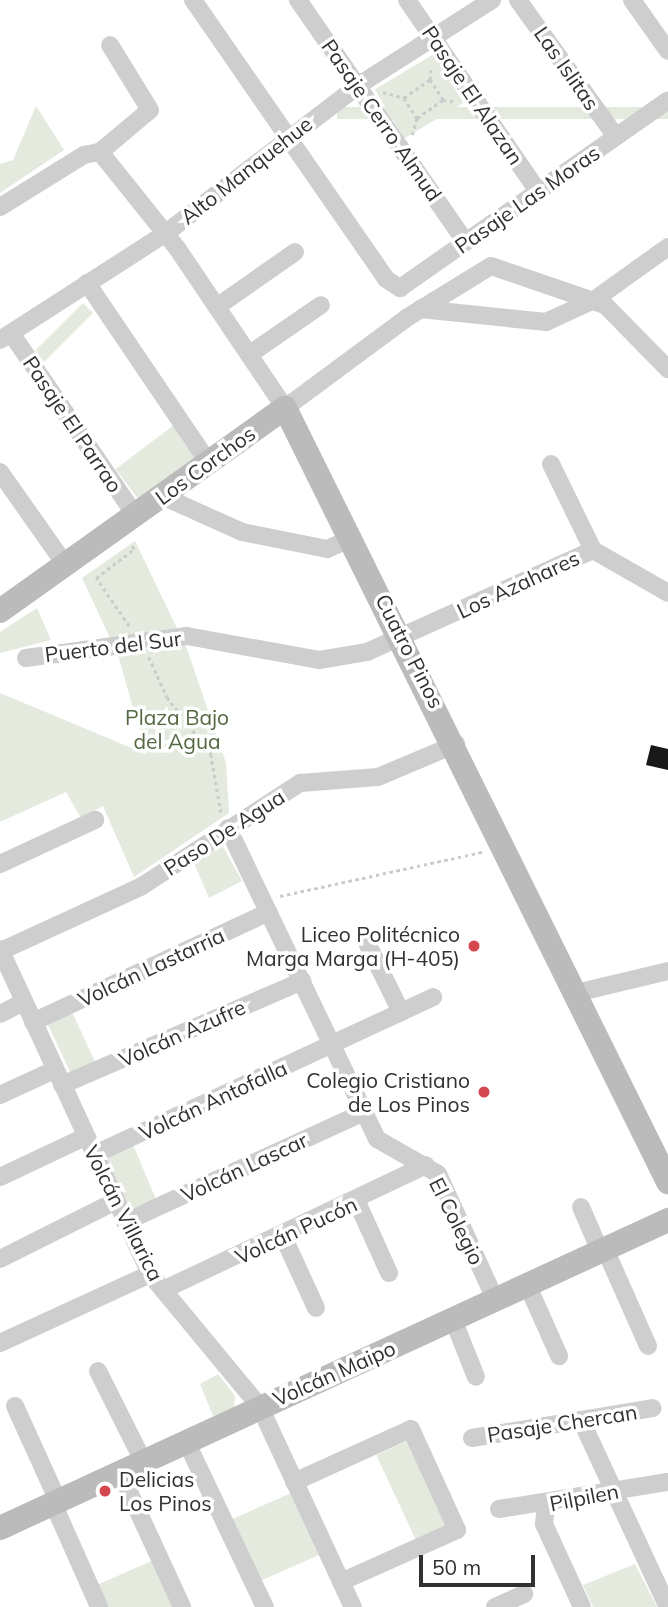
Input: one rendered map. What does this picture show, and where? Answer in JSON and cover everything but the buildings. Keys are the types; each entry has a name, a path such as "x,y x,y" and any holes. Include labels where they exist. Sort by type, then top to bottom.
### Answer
{"street":[{"path":"194,0 287,138"},
{"name":"Pasaje Cerro Almud","path":"298,0 465,241"},
{"name":"Pasaje El Alazan","path":"407,0 538,191"},
{"name":"Alto Manquehue","path":"5,337 166,233 359,85 492,0"},
{"name":"Las Islitas","path":"518,0 616,137"},
{"path":"632,0 668,51"},
{"path":"0,208 84,155 100,152 150,110 110,45"},
{"name":"Pasaje Las Moras","path":"287,138 386,279 401,288 668,100"},
{"name":"Cuatro Pinos","path":"100,152 166,233 285,408 404,636 668,1182"},
{"path":"414,313 546,322 594,300 668,247"},
{"path":"218,306 295,252"},
{"name":"Los Corchos","path":"0,611 414,313 491,266 594,300 618,314 668,369"},
{"path":"87,283 208,462"},
{"path":"250,354 321,305"},
{"name":"Pasaje El Parrao","path":"5,337 126,521"},
{"path":"551,464 593,550"},
{"path":"0,472 65,564"},
{"path":"162,496 242,532 327,549 353,538"},
{"name":"Los Azahares","path":"404,636 593,550 668,593"},
{"name":"Puerto del Sur","path":"26,657 141,638 187,636 319,660 367,652 404,636"},
{"name":"Paso De Agua","path":"1,950 142,886 300,783 378,777 456,744"},
{"path":"0,864 94,820"},
{"name":"El Colegio","path":"228,828 377,1139 438,1174 495,1299"},
{"name":"Volcán Lastarria","path":"33,1021 266,906"},
{"path":"368,945 401,1012"},
{"name":"Volcán Villarica","path":"1,950 114,1202 150,1274 260,1407 353,1607"},
{"path":"576,993 668,971"},
{"name":"Volcán Azufre","path":"0,1095 58,1078 302,981"},
{"name":"Volcán Antofalla","path":"93,1155 433,997"},
{"path":"0,1014 24,1003"},
{"name":"Volcán Lascar","path":"125,1222 364,1112"},
{"path":"0,1177 85,1137"},
{"name":"Volcán Pucón","path":"163,1290 357,1202 426,1165"},
{"path":"0,1259 114,1202"},
{"path":"357,1202 389,1273"},
{"path":"581,1208 648,1346"},
{"name":"Volcán Maipo","path":"0,1528 668,1220"},
{"path":"283,1236 316,1308"},
{"path":"0,1343 150,1274"},
{"path":"527,1284 559,1356"},
{"path":"453,1319 476,1377"},
{"path":"98,1371 143,1461"},
{"path":"15,1406 99,1607"},
{"name":"Pasaje Chercan","path":"472,1438 653,1408"},
{"path":"581,1420 668,1607"},
{"path":"294,1482 411,1429 457,1530 341,1582"},
{"path":"186,1441 265,1607"},
{"path":"120,1472 182,1607"},
{"name":"Pilpilen","path":"499,1509 546,1505 668,1482"},
{"path":"546,1505 544,1524 582,1607"},
{"path":"495,1607 524,1594"}],"path":[{"path":"430,80 443,100 417,118 404,98 430,80"},
{"path":"126,521 134,549 96,578 141,638 167,697 211,754 215,797 228,828"},
{"path":"266,906 506,847"}],"green space":[{"path":"434,54 463,103 404,138 375,90"},
{"path":"36,106 64,150 0,193 0,164 13,160"},
{"path":"337,107 668,107 668,119 337,119"},
{"path":"83,303 93,313 44,362 34,352"},
{"path":"174,425 198,457 140,501 116,469"},
{"name":"Plaza Bajo del Agua","path":"135,541 187,649 226,763 229,813 134,877 103,806 81,818 66,792 0,822 0,693 146,754 118,655 82,578"},
{"path":"37,608 51,640 0,653 0,632"},
{"path":"222,845 242,881 209,898 194,863"},
{"path":"71,1010 96,1064 72,1076 47,1021"},
{"path":"133,1145 156,1198 128,1210 105,1157"},
{"path":"218,1374 235,1396 234,1408 213,1416 200,1384"},
{"path":"409,1440 448,1524 416,1540 376,1455"},
{"path":"291,1493 319,1555 257,1583 229,1521"},
{"path":"156,1559 177,1607 107,1607 97,1585"},
{"path":"635,1564 657,1607 593,1607 583,1585"}],"place":[{"name":"Liceo Politécnico Marga Marga (H-405)","path":"474,946"},
{"name":"Colegio Cristiano de Los Pinos","path":"484,1092"},
{"name":"Delicias Los Pinos","path":"105,1491"}]}
